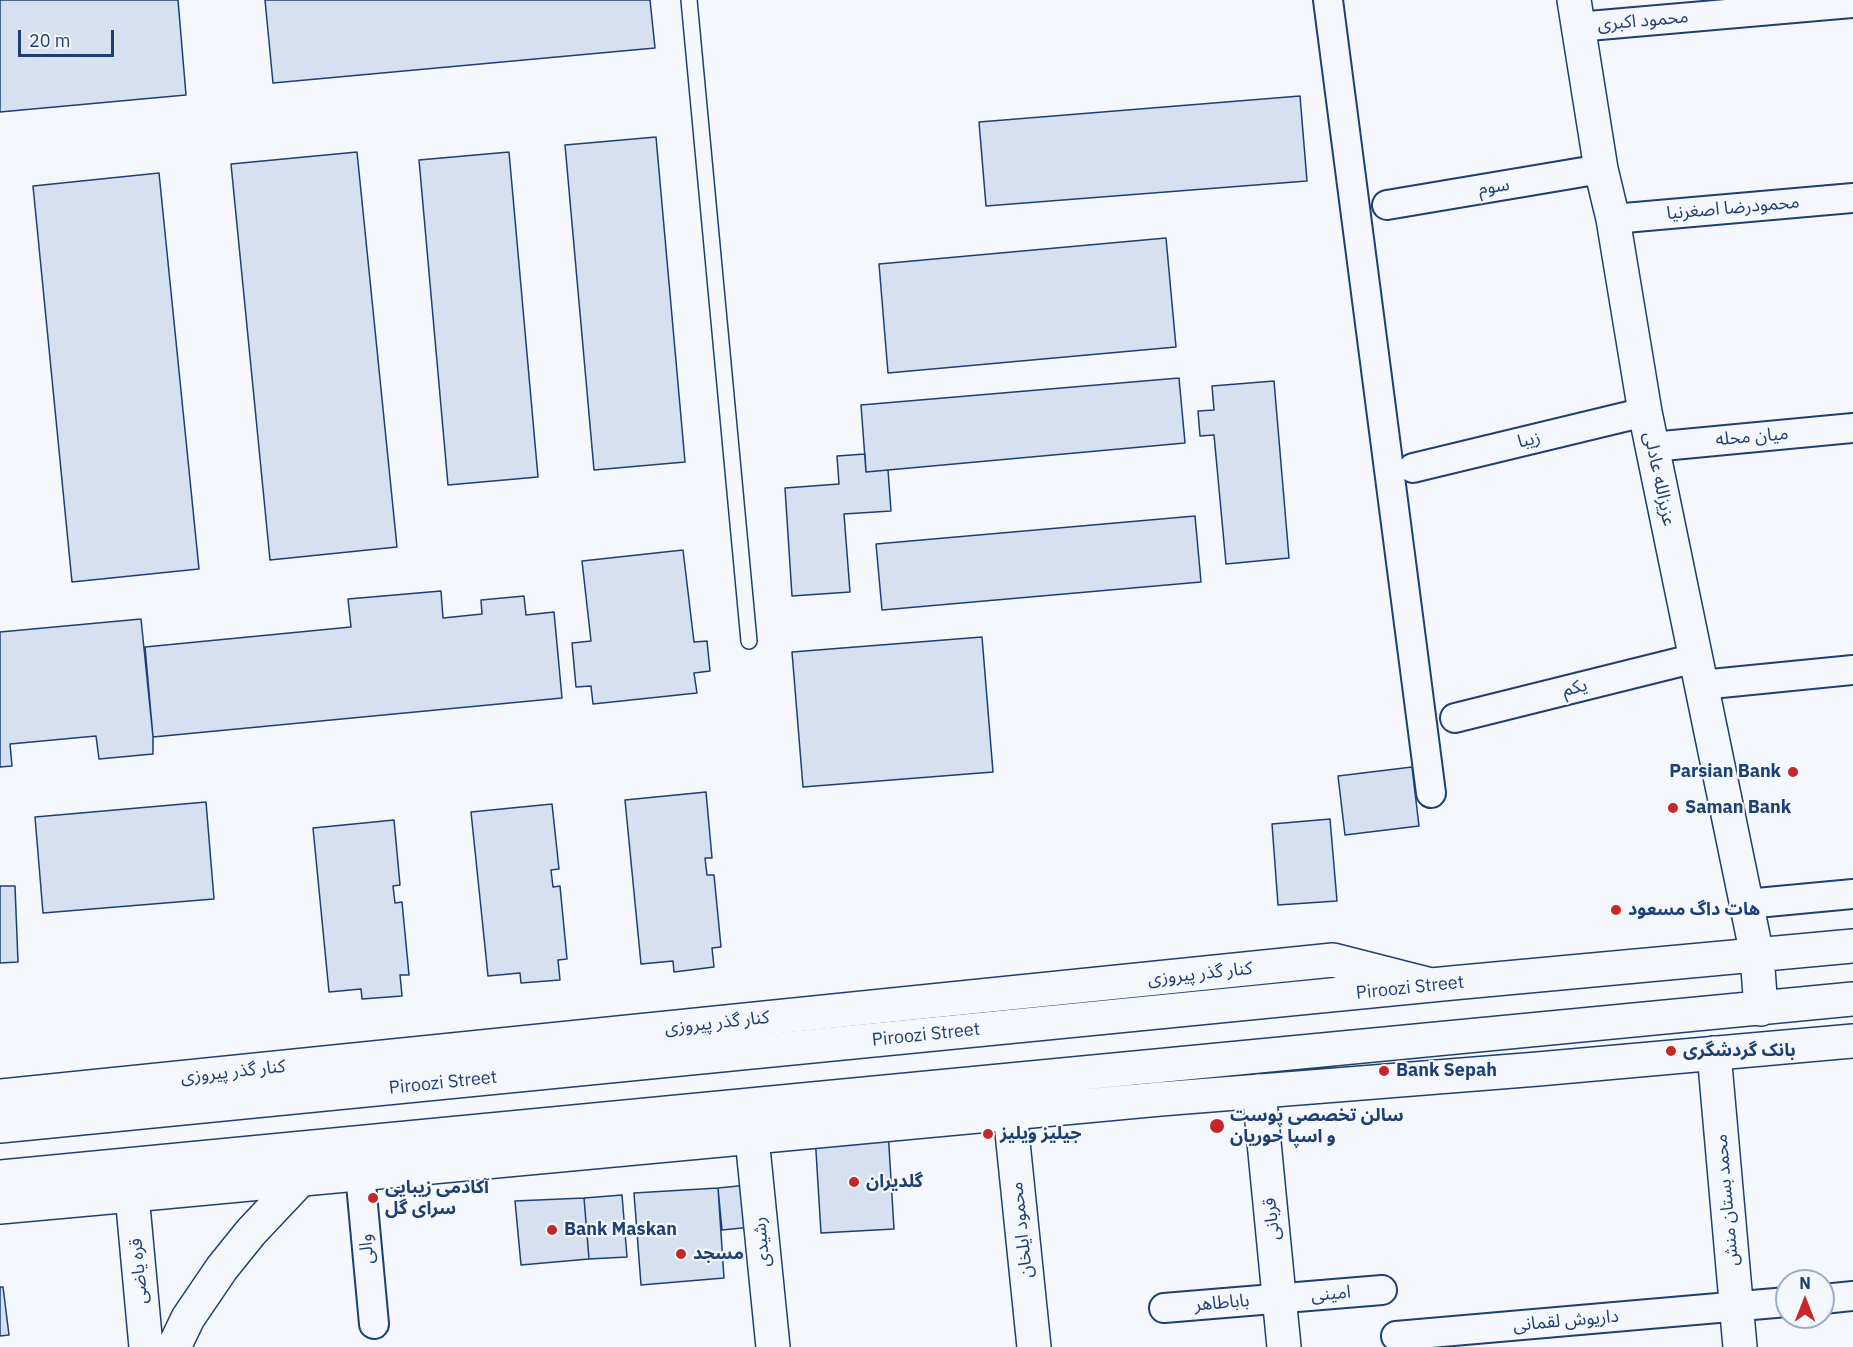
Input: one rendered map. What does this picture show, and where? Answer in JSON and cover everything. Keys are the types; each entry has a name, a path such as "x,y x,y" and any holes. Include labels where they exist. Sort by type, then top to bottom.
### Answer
{"main road":[{"name":"عزیزالله عادلی","path":"1575,14 1601,169 1613,219 1645,412 1757,955 1761,1009"},
{"name":"Piroozi Street","path":"0,1126 1853,946"},
{"name":"کنار گذر پیروزی","path":"0,1096 1333,960 1431,986"},
{"path":"0,1207 131,1180 763,1103 1853,999"},
{"path":"0,1177 131,1180 301,1179 1259,1090 1538,1069 1853,1041"},
{"name":"محمد بستان منش","path":"1714,1053 1740,1347"},
{"name":"قربانی","path":"1259,1090 1284,1347"},
{"name":"محمود ایلخان","path":"1010,1113 1034,1347"},
{"name":"قره یاضی","path":"123,1114 146,1347"},
{"name":"رشیدی","path":"752,1138 773,1347"},
{"path":"174,1347 188,1318 222,1268 250,1232 301,1179"}],"street":[{"path":"1328,0 1431,794"},
{"name":"محمود اکبری","path":"1575,14 1853,3"},
{"name":"سوم","path":"1388,205 1601,169"},
{"name":"محمودرضا اصغرنیا","path":"1613,219 1853,198"},
{"name":"زیبا","path":"1413,468 1645,412"},
{"name":"میان محله","path":"1652,447 1853,428"},
{"name":"یکم","path":"1455,718 1698,671 1853,670"},
{"path":"1746,904 1853,894"},
{"name":"والی","path":"360,1173 374,1324"},
{"name":"امینی","path":"1280,1298 1382,1290"},
{"path":"1835,1298 1853,1296"},
{"name":"باباطاهر","path":"1164,1308 1280,1298"},
{"name":"داریوش لقمانی","path":"1396,1336 1775,1303"}],"lane":[{"path":"689,0 749,641"}],"building":[{"path":"0,0 178,0 186,95 0,112"},
{"path":"265,0 650,0 655,48 273,83"},
{"path":"1300,96 1307,181 986,206 979,122"},
{"path":"656,137 685,462 594,470 565,145"},
{"path":"357,152 397,547 270,560 231,164"},
{"path":"509,152 538,477 448,485 419,160"},
{"path":"159,173 199,569 72,582 33,186"},
{"path":"1166,238 1176,347 888,373 879,264"},
{"path":"1179,378 1185,443 866,472 861,405"},
{"path":"1274,381 1289,558 1226,564 1214,435 1200,436 1198,411 1214,410 1212,386"},
{"path":"865,454 866,472 888,470 891,511 844,514 850,592 792,596 785,488 839,484 837,456"},
{"path":"1195,516 1201,582 882,610 876,544"},
{"path":"683,550 694,642 707,641 710,671 694,673 697,693 593,704 591,686 576,687 572,643 591,641 582,561"},
{"path":"441,591 443,618 482,614 481,600 524,596 526,615 554,612 562,698 153,737 145,647 351,627 348,599"},
{"path":"141,619 153,754 99,759 96,736 10,744 12,766 0,767 0,632"},
{"path":"982,637 993,772 803,787 792,652"},
{"path":"1412,767 1419,826 1345,835 1338,776"},
{"path":"706,792 712,858 705,858 707,875 714,875 721,947 712,948 714,967 674,972 673,961 641,964 625,800"},
{"path":"206,802 214,899 43,913 35,817"},
{"path":"552,804 559,869 551,870 553,887 560,886 567,959 558,960 560,980 521,983 520,973 488,976 471,812"},
{"path":"1330,819 1337,901 1278,905 1272,824"},
{"path":"394,820 400,885 393,886 395,903 402,902 409,975 400,975 402,996 362,999 361,989 329,992 313,828"},
{"path":"0,886 15,886 18,962 0,963"},
{"name":"گلدیران","path":"888,1130 894,1229 821,1233 815,1135"},
{"path":"748,1185 752,1227 722,1230 718,1188"},
{"name":"مسجد","path":"718,1188 724,1278 641,1285 634,1193"},
{"path":"622,1195 627,1257 589,1259 584,1198"},
{"name":"Bank Maskan","path":"584,1198 589,1259 521,1265 515,1201"},
{"path":"0,1287 3,1287 9,1335 0,1336"}],"place":[{"name":"Parsian Bank","path":"1793,772"},
{"name":"Saman Bank","path":"1673,808"},
{"name":"هات داگ مسعود","path":"1616,910"},
{"name":"بانک گردشگری","path":"1671,1051"},
{"name":"Bank Sepah","path":"1384,1071"},
{"name":"سالن تخصصی پوست و اسپا حوریان","path":"1217,1126"},
{"name":"جیلیز ویلیز","path":"988,1134"},
{"name":"گلدیران","path":"854,1182"},
{"name":"آکادمی زیبایی سرای گل","path":"373,1198"},
{"name":"Bank Maskan","path":"552,1230"},
{"name":"مسجد","path":"681,1254"}]}
